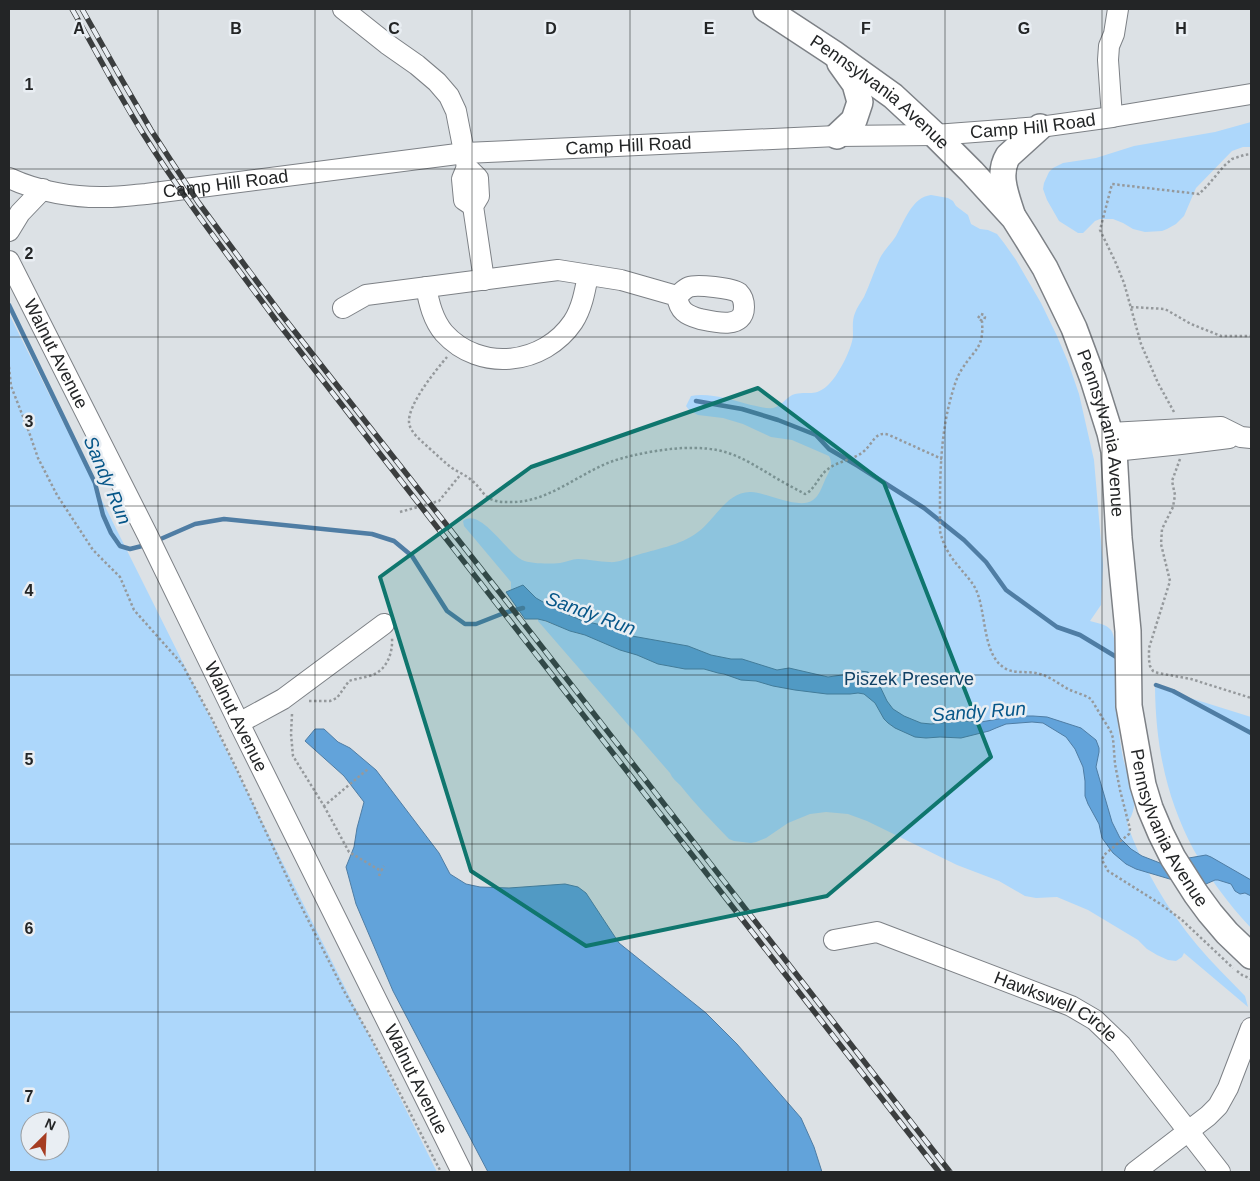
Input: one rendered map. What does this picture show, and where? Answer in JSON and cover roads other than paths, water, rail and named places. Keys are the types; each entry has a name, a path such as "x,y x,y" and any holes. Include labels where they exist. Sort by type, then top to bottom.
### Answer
{"main road":[{"name":"Pennsylvania Avenue","path":"766,9 833,53 892,96 936,135 1014,218 1045,268 1074,328 1093,378 1112,442 1128,630 1129,706 1143,785 1150,808 1173,858 1210,913 1251,956"},
{"path":"833,53 855,84 860,102 854,120 837,136"},
{"path":"1014,218 1003,185 1004,162 1008,156 1040,127"}],"street":[{"path":"343,9 438,82 449,96 456,111 466,160 478,178 479,196 474,206 484,280"},
{"path":"1112,117 1108,60 1109,46 1114,34 1118,9"},
{"name":"Camp Hill Road","path":"9,178 18,183 84,197 117,196 466,160 837,136 936,135 1040,127 1251,94"},
{"path":"9,231 20,213 43,189"},
{"name":"Walnut Avenue","path":"9,261 147,534 238,723 462,1172"},
{"path":"343,308 366,295 558,270 621,280 677,296"},
{"path":"426,287 434,317 444,332 458,344 483,356 497,359 514,359 534,354 549,346 564,333 574,321 580,308 588,275"},
{"path":"1112,442 1180,437 1221,427 1246,438"},
{"path":"238,723 283,699 384,624"},
{"name":"Hawkswell Circle","path":"834,940 877,932 1071,1006 1095,1020 1121,1045 1220,1172"},
{"path":"1144,1170 1218,1106 1228,1088 1251,1028"}],"waterway":[{"name":"Sandy Run","path":"9,305 95,483 103,515 111,533 120,546 130,549 146,545"},
{"path":"696,401 742,409 778,420 816,435 829,449 924,508 964,540 986,562 1006,590 1057,627 1080,635 1118,658"},
{"name":"Sandy Run","path":"156,541 195,524 224,519 372,534 394,541 412,556 447,611 465,624 476,624 523,608"},
{"path":"1156,685 1173,691 1251,733"}],"railway":[{"path":"72,9 125,104 159,159 275,319 939,1172"},
{"path":"82,9 151,130 198,202 281,314 950,1172"}],"park label":[{"name":"Piszek Preserve","path":"909,679"}]}
